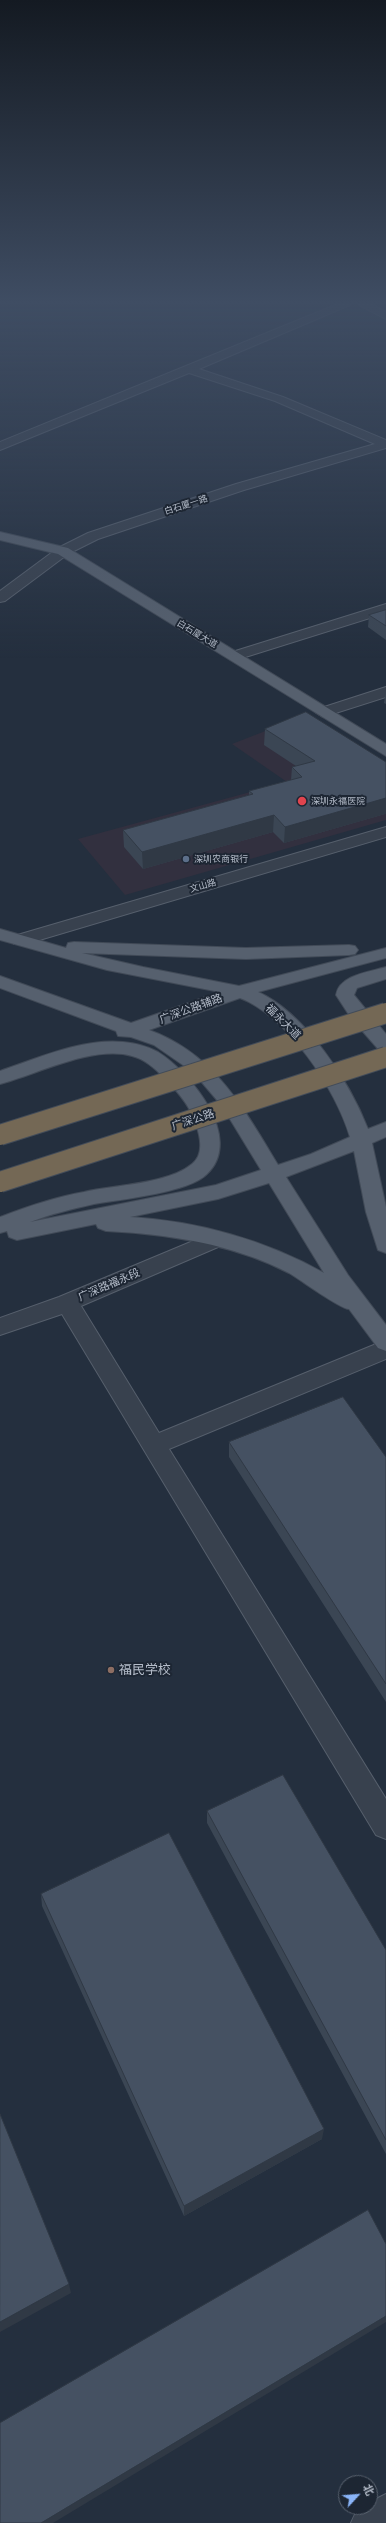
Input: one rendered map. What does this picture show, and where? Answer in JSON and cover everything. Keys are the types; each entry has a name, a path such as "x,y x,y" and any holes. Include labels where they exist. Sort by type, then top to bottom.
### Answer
{"highway":[{"path":"0,1135 386,1013"},
{"name":"广深公路","path":"0,1182 386,1057"}],"main road":[{"name":"白石厦大道","path":"0,536 63,552 386,751"},
{"name":"福永大道","path":"0,934 120,968 237,992 262,1001 272,1009 325,1067 343,1094 363,1140 374,1205 386,1245"},
{"path":"38,946 273,954 386,946"},
{"name":"广深公路辅路","path":"0,1078 237,992 294,974 386,953"},
{"path":"386,973 350,984 346,988 345,995 358,1014 386,1046"},
{"path":"0,982 161,1041 200,1068 229,1102 340,1281 384,1342"},
{"path":"0,1225 72,1202 166,1182 191,1174 201,1168 208,1160 211,1150 210,1137 206,1123 189,1093 177,1076 152,1055 137,1050 105,1048 22,1071"},
{"path":"0,1237 39,1227 192,1198 318,1160 386,1129"},
{"path":"39,1227 74,1224 135,1224 217,1239 260,1253 317,1279 341,1296 384,1342"}],"street":[{"path":"0,446 57,423"},
{"path":"335,423 386,444"},
{"name":"白石厦一路","path":"0,598 63,552 93,536 240,487 386,444"},
{"path":"234,656 386,608"},
{"path":"323,712 386,692"},
{"name":"文山路","path":"20,940 386,832"},
{"name":"广深路福永段","path":"0,1327 67,1302 217,1239"},
{"path":"67,1302 386,1825"},
{"path":"154,1446 384,1342"},
{"path":"370,2523 386,2513"}],"shaded area":[{"name":"深圳永福医院","path":"304,716 386,767 386,820 125,895 78,839 287,782 232,744"}],"building":[{"path":"386,610 386,626 369,615"},
{"path":"306,712 386,762 386,798 285,827 274,815 142,852 123,830 253,794 249,791 302,777 292,767 315,761 265,729"},
{"path":"343,1397 386,1457 386,1684 229,1442"},
{"path":"283,1775 386,1950 386,2140 207,1811"},
{"path":"169,1833 324,2129 184,2206 41,1894"},
{"path":"0,2114 69,2284 0,2322"},
{"path":"368,2210 386,2244 386,2316 41,2523 0,2523 0,2423"}],"place":[{"name":"深圳永福医院","path":"302,801"},
{"name":"深圳农商银行","path":"186,859"},
{"name":"福民学校","path":"111,1670"}]}
